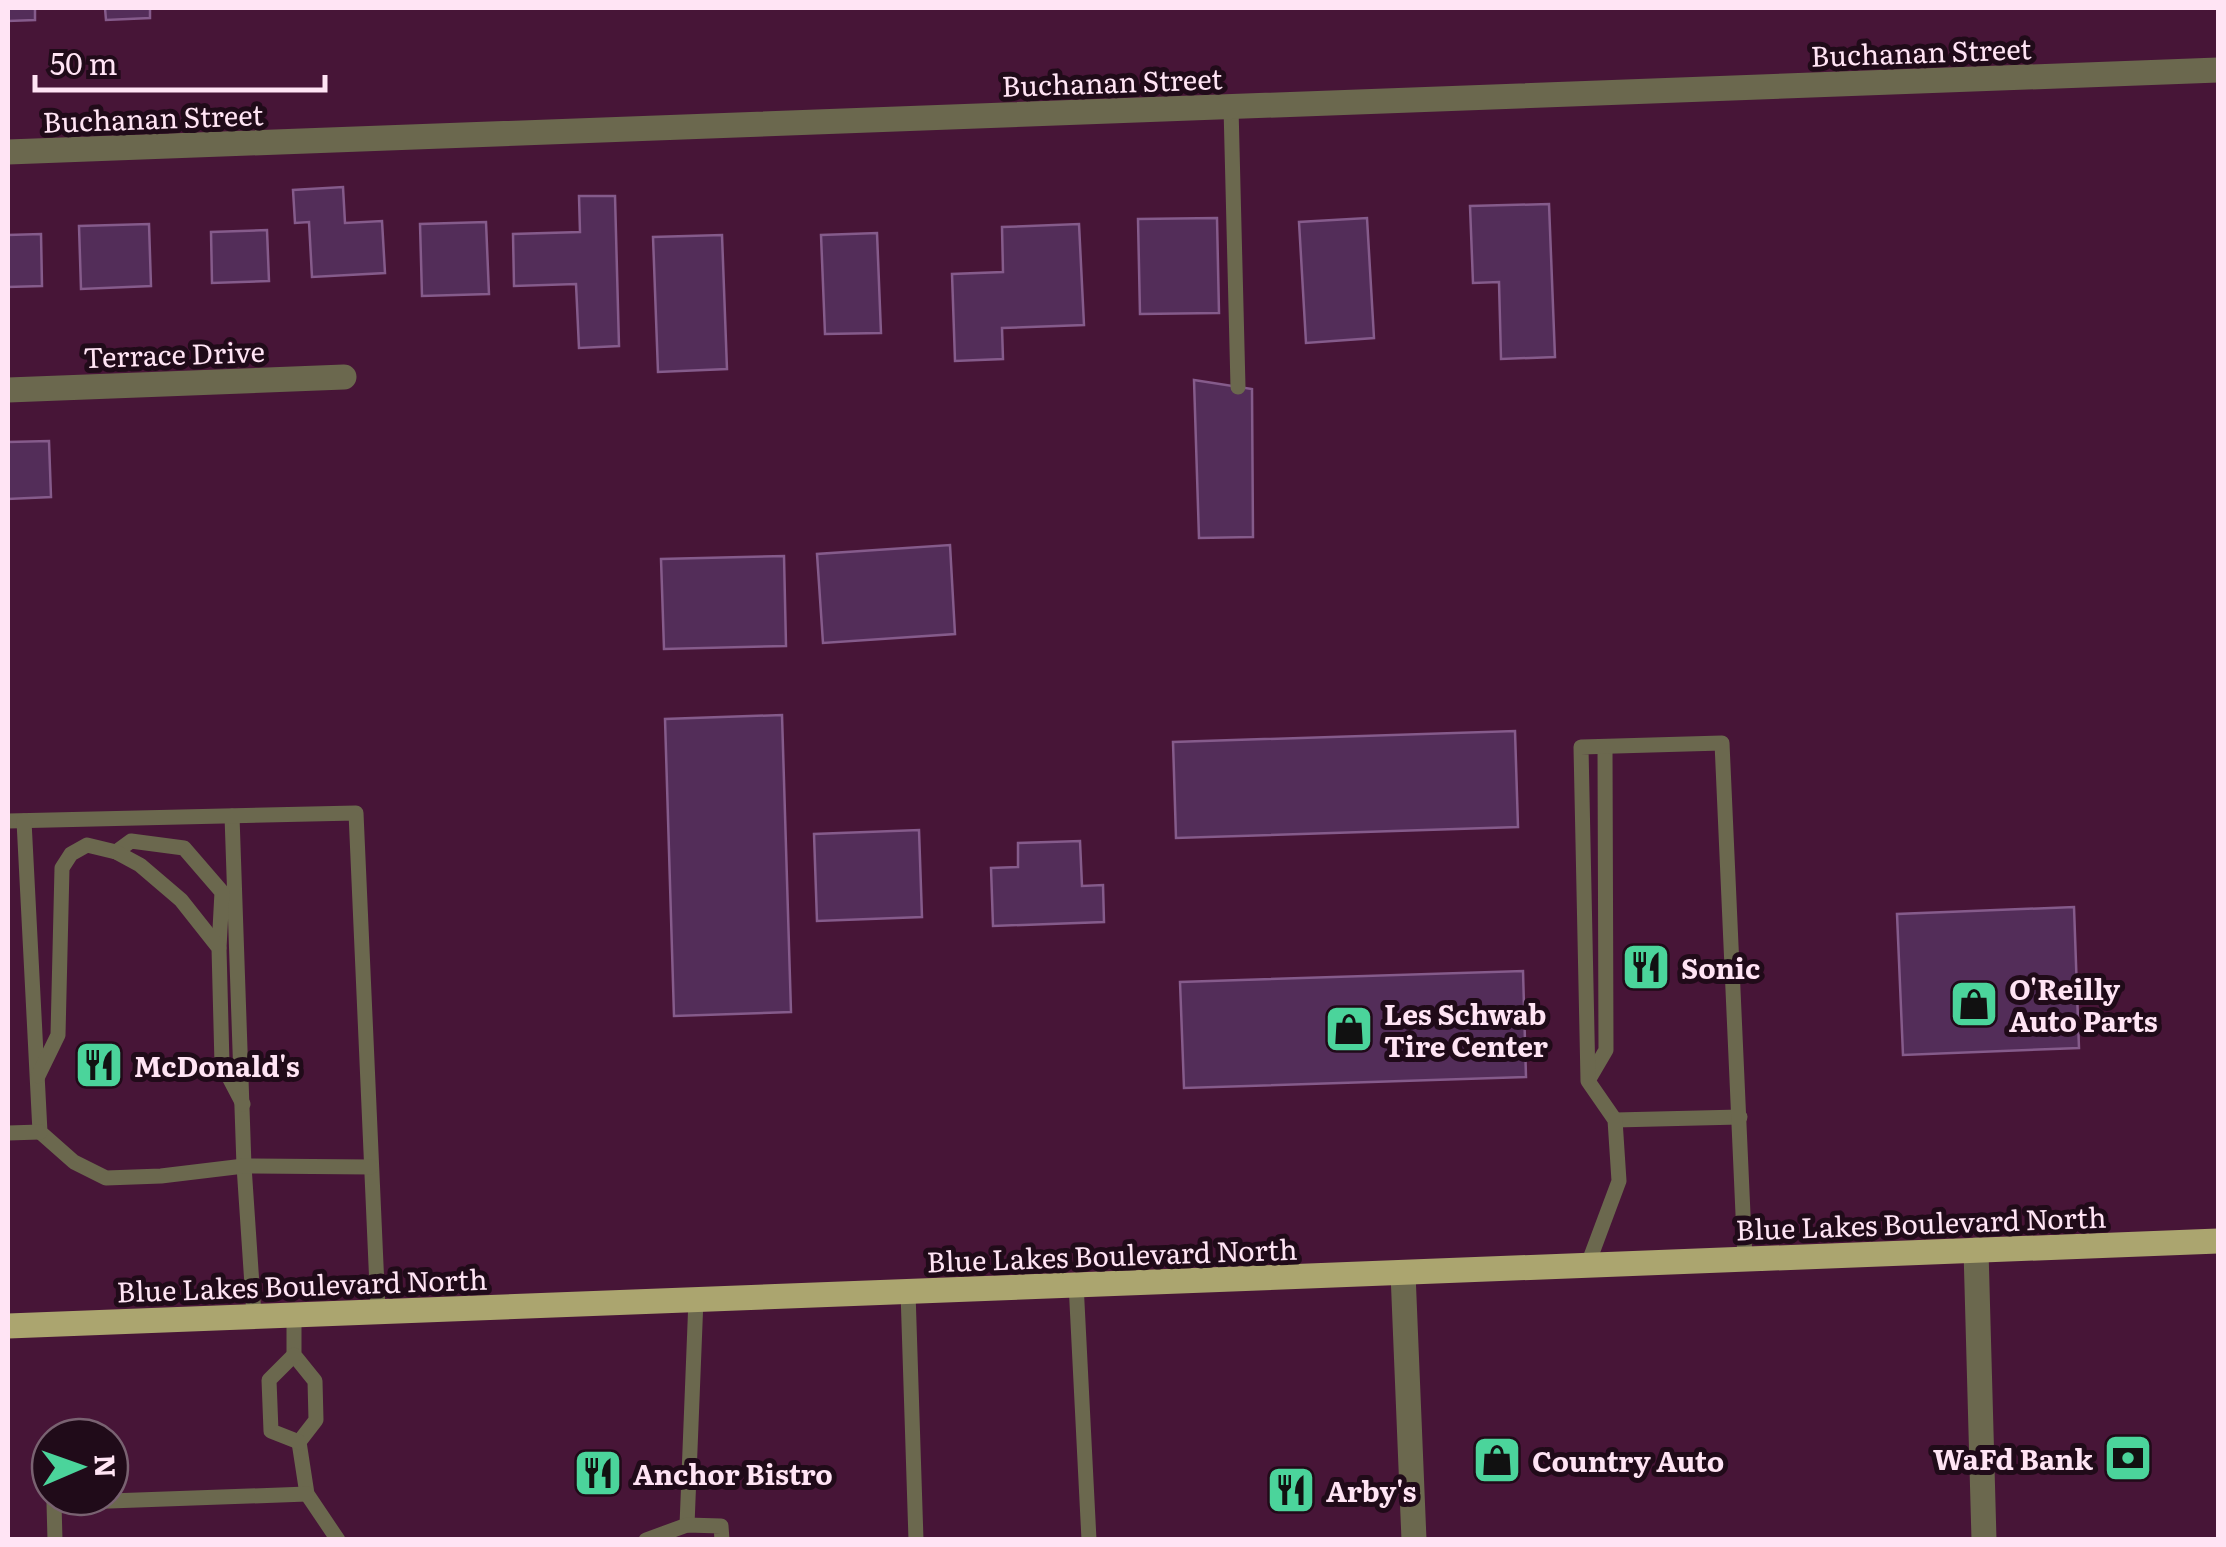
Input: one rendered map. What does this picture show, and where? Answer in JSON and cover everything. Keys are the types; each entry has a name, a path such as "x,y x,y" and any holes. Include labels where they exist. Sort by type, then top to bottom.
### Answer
{"main road":[{"name":"Blue Lakes Boulevard North","path":"8,1326 2218,1241"}],"street":[{"name":"Buchanan Street","path":"8,152 2218,70"},
{"name":"Terrace Drive","path":"8,390 344,376"},
{"path":"1976,1250 1984,1540"},
{"path":"1403,1273 1414,1540"}],"lane":[{"path":"1231,107 1238,387"},
{"path":"1588,1264 1619,1181 1615,1120 1588,1081 1581,747 1722,743 1745,1259"},
{"path":"1588,1081 1606,1050 1605,748"},
{"path":"40,1132 16,821 356,813 378,1310"},
{"path":"232,816 244,1166 254,1315"},
{"path":"116,852 131,840 184,848 222,892 222,1064 243,1104"},
{"path":"37,1079 58,1035 62,868 71,854 87,846 116,852 140,865 181,900 220,948"},
{"path":"1615,1120 1740,1116"},
{"path":"8,1134 40,1132 74,1162 106,1178 244,1166 370,1167"},
{"path":"1076,1283 1089,1540"},
{"path":"908,1292 916,1540"},
{"path":"687,1525 696,1299"},
{"path":"294,1313 294,1355 315,1382 316,1420 299,1442 307,1494 338,1540"},
{"path":"294,1355 270,1380 271,1431 299,1442"},
{"path":"54,1540 54,1503 307,1494"},
{"path":"646,1540 687,1525 721,1526 722,1540"}],"building":[{"path":"8,8 35,8 35,20 8,21"},
{"path":"105,8 150,8 150,18 106,20"},
{"path":"343,187 345,223 382,221 385,273 312,277 309,222 295,223 293,190"},
{"path":"579,196 615,196 619,346 579,348 576,284 514,286 513,234 580,232"},
{"path":"1549,204 1555,357 1501,359 1499,282 1473,283 1470,206"},
{"path":"1217,218 1219,313 1140,314 1138,219"},
{"path":"1367,218 1374,338 1306,343 1299,222"},
{"path":"486,222 489,294 422,296 420,224"},
{"path":"149,224 151,286 81,289 79,226"},
{"path":"1079,224 1084,325 1002,328 1003,359 955,361 952,274 1003,272 1002,227"},
{"path":"267,230 269,281 212,283 211,232"},
{"path":"877,233 881,333 825,334 821,235"},
{"path":"41,234 42,286 8,287 8,235"},
{"path":"722,235 727,369 658,372 653,237"},
{"path":"1194,380 1252,389 1253,537 1199,538"},
{"path":"49,441 51,497 8,499 8,442"},
{"path":"950,545 955,634 823,643 817,554"},
{"path":"784,556 786,646 664,649 661,559"},
{"path":"782,715 791,1012 674,1016 665,719"},
{"path":"1515,731 1518,827 1176,838 1173,742"},
{"path":"919,830 922,917 817,921 814,834"},
{"path":"1080,841 1082,886 1103,885 1104,922 993,926 991,868 1018,867 1018,843"},
{"path":"2074,907 2079,1048 1903,1055 1897,914"},
{"path":"1523,971 1526,1077 1184,1088 1180,982"}],"place":[{"name":"Sonic","path":"1646,967"},
{"name":"O'Reilly Auto Parts","path":"1974,1004"},
{"name":"Les Schwab Tire Center","path":"1349,1029"},
{"name":"McDonald's","path":"99,1065"},
{"name":"WaFd Bank","path":"2128,1458"},
{"name":"Country Auto","path":"1497,1460"},
{"name":"Anchor Bistro","path":"598,1473"},
{"name":"Arby's","path":"1291,1490"}]}
